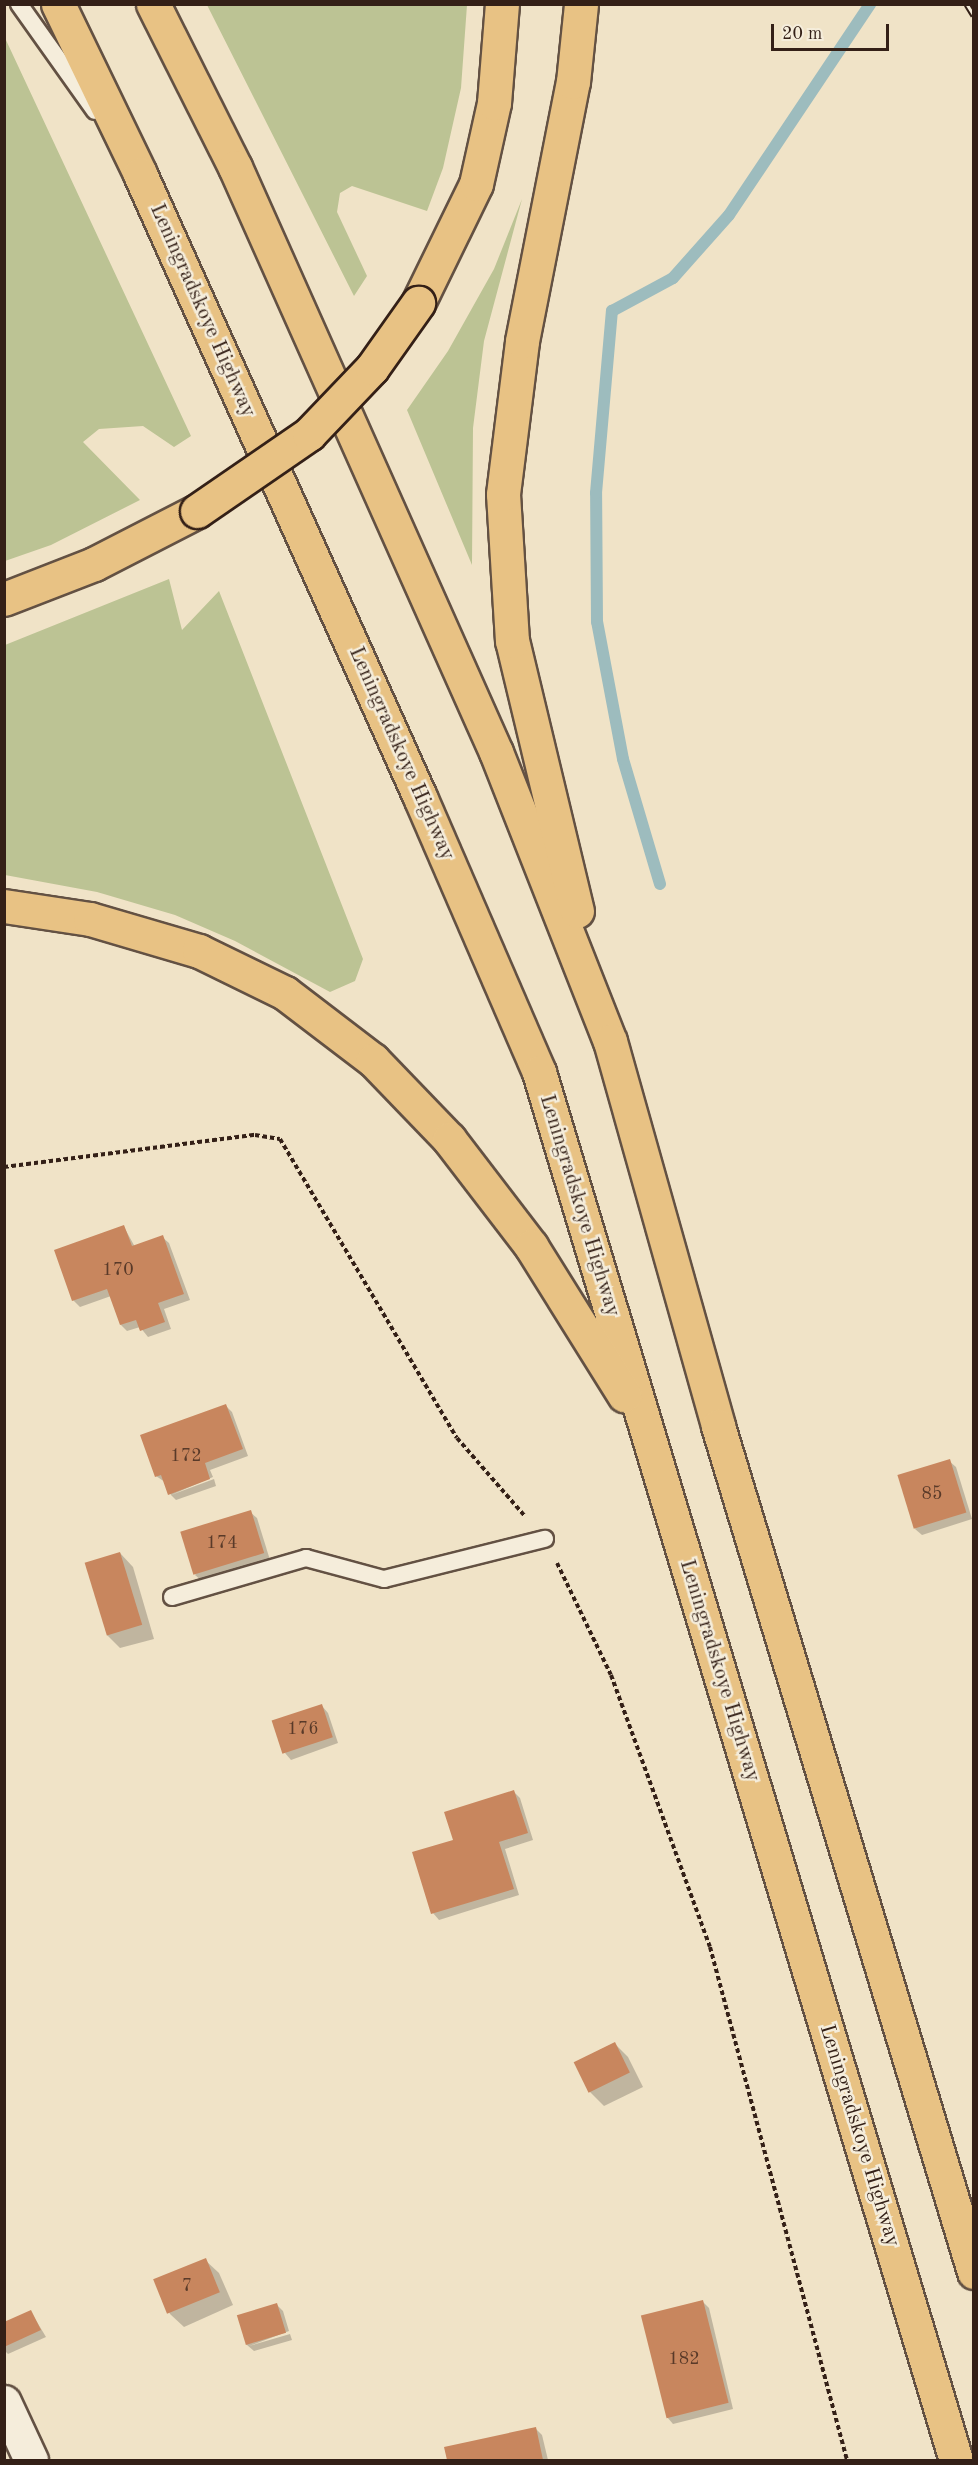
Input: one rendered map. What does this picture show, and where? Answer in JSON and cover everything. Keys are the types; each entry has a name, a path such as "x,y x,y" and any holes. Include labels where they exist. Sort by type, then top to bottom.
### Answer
{"highway":[{"name":"Leningradskoye Highway","path":"58,4 141,174 416,786 539,1072 956,2460"},
{"path":"153,4 235,168 496,752 609,1041"},
{"path":"4,599 94,564 197,511 309,434 372,368 418,303 476,184 494,103 502,4"},
{"path":"581,4 573,82 522,341 503,494 513,641 609,1041 718,1426 974,2272"},
{"path":"4,906 90,919 199,951 285,993 373,1060 449,1139 531,1246 647,1431"}],"street":[{"path":"4,2402 31,2460"}],"lane":[{"path":"19,4 141,174"},
{"path":"172,1597 306,1558 384,1579 545,1539"}],"path":[{"path":"4,1167 255,1135 280,1138 457,1438 545,1539 611,1675 710,1947 847,2460"}],"green space":[{"path":"207,5 467,5 461,88 443,168 427,211 352,186 340,193 337,212 367,276 354,296"},
{"path":"5,38 191,436 174,447 143,426 99,429 83,442 140,500 51,545 5,561"},
{"path":"522,199 484,341 473,428 472,565 407,410 448,351 494,269"},
{"path":"169,579 182,630 219,591 363,959 355,981 330,992 235,941 175,915 97,892 5,875 5,645"}],"building":[{"path":"124,1225 132,1246 163,1235 184,1294 158,1303 165,1322 140,1331 136,1320 120,1325 107,1289 72,1301 54,1250"},
{"path":"226,1404 243,1449 205,1463 210,1479 168,1495 161,1475 155,1477 140,1435"},
{"path":"950,1459 966,1513 914,1529 897,1475"},
{"path":"251,1510 264,1553 193,1575 180,1532"},
{"path":"120,1552 142,1625 107,1635 85,1563"},
{"path":"322,1704 333,1737 282,1754 272,1720"},
{"path":"514,1790 528,1833 499,1842 514,1889 431,1914 412,1852 453,1840 444,1812"},
{"path":"615,2042 630,2073 589,2093 574,2062"},
{"path":"206,2258 220,2292 167,2314 153,2279"},
{"path":"703,2300 729,2403 667,2418 641,2315"},
{"path":"277,2303 286,2333 246,2345 237,2315"},
{"path":"31,2310 41,2330 4,2347 4,2322"},
{"path":"536,2427 543,2460 447,2460 444,2447"}],"waterway":[{"path":"660,884 623,759 597,622 596,493 612,311 673,278 729,215 870,4"}],"railway":[{"path":"967,4 974,15"}]}
